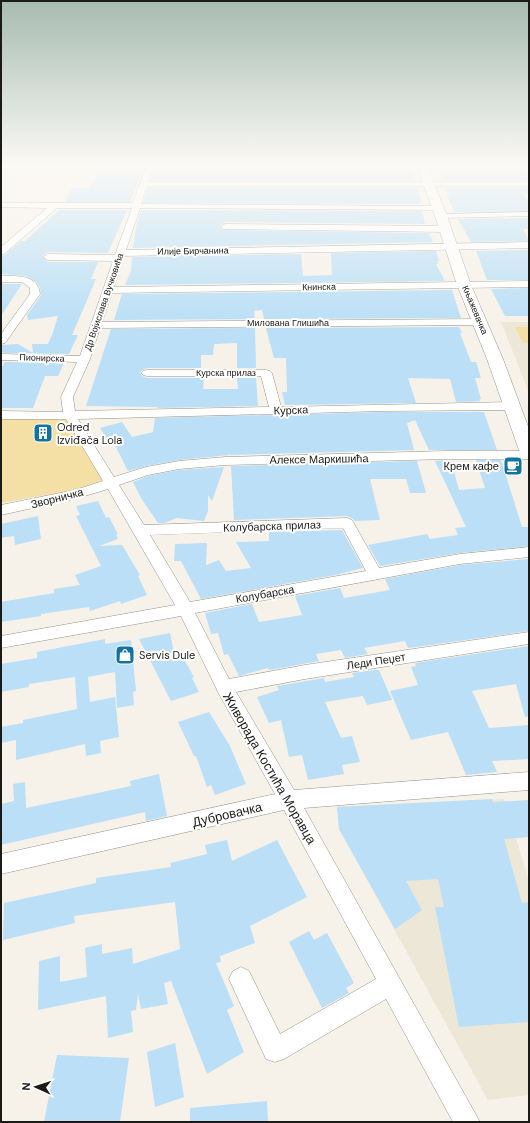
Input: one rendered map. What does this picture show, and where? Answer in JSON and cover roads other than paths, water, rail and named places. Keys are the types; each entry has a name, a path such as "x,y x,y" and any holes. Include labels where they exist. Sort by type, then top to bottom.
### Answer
{"main road":[{"name":"Књажевачка","path":"441,218 464,285 481,322 529,454"}],"street":[{"path":"1,252 40,218"},
{"name":"Др Војислава Вучковића","path":"70,416 68,397 84,359 133,218"},
{"path":"226,227 445,229"},
{"name":"Илије Бирчанина","path":"120,255 529,245"},
{"path":"48,257 120,255"},
{"path":"1,279 24,280 32,285 35,290 35,294 1,341"},
{"name":"Книнска","path":"108,290 529,284"},
{"name":"Милована Глишића","path":"96,325 481,322"},
{"name":"Пионирска","path":"1,357 84,359"},
{"name":"Курска прилаз","path":"147,373 266,373 276,410"},
{"name":"Курска","path":"1,414 70,416 402,406 512,406"},
{"name":"Живорада Костића Моравца","path":"70,416 140,530 185,608 224,686 290,800 467,1122"},
{"name":"Алексе Маркишића","path":"111,482 146,472 179,465 225,461 529,454"},
{"name":"Зворничка","path":"1,510 78,494 111,482"},
{"name":"Колубарска прилаз","path":"140,530 348,523 375,574"},
{"name":"Колубарска","path":"1,642 460,559 529,552"},
{"name":"Леди Пеџет","path":"224,686 305,672 529,638"},
{"name":"Дубровачка","path":"1,864 290,800 529,781"},
{"path":"241,979 274,1050 390,984"}],"place":[{"name":"Odred Izviđača Lola","path":"43,433"},
{"name":"Крем кафе","path":"513,466"},
{"name":"Servis Dule","path":"125,655"}]}
